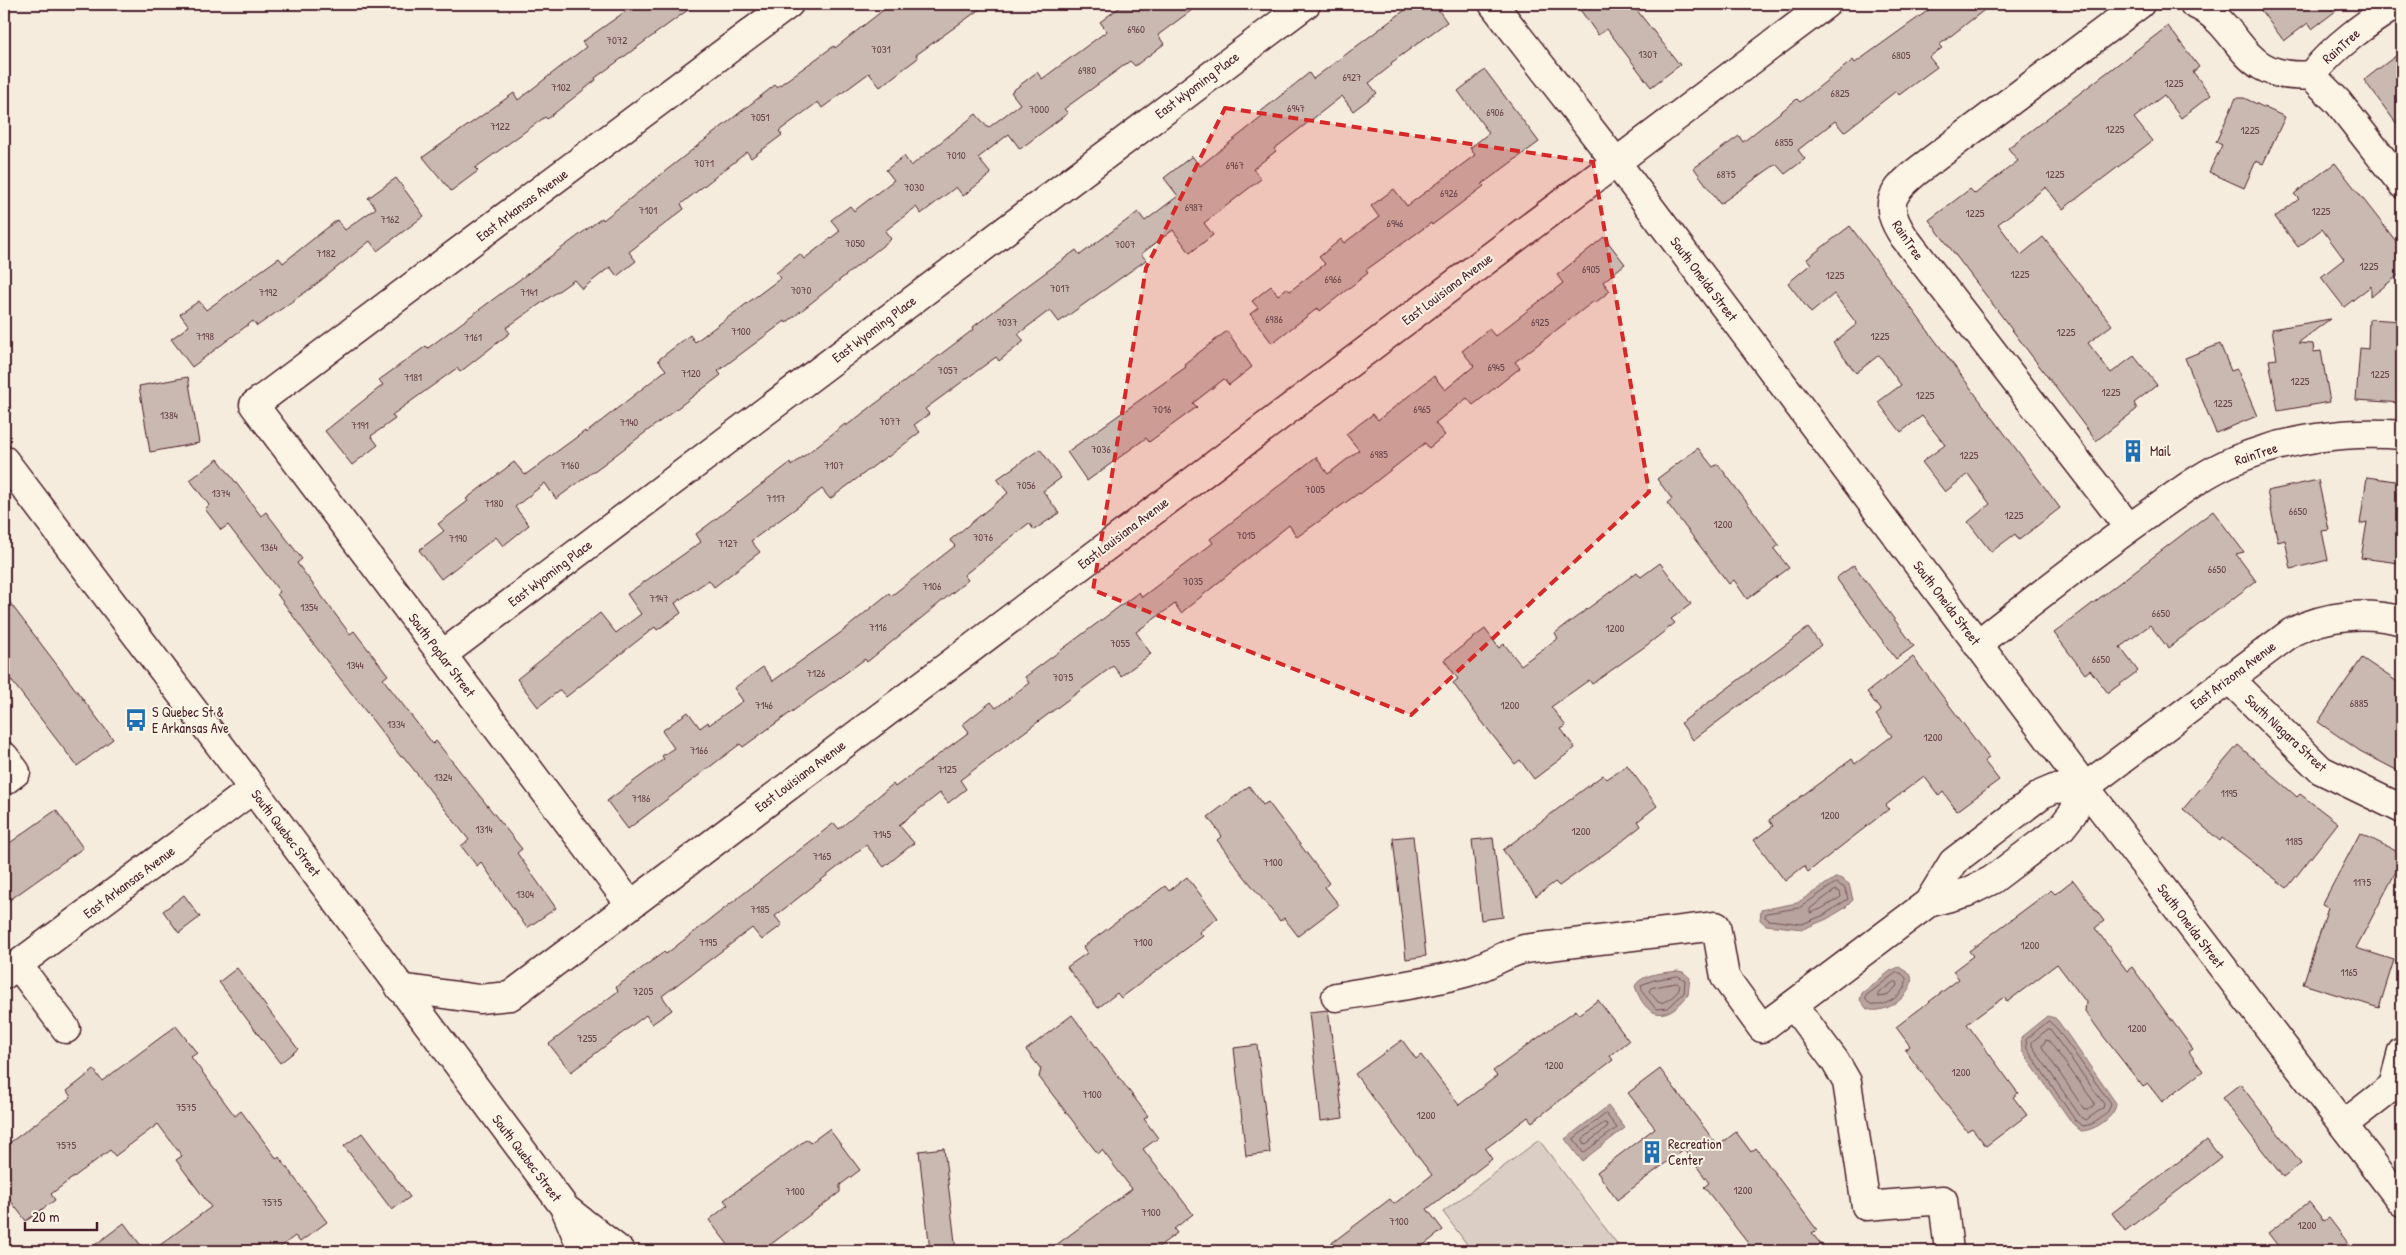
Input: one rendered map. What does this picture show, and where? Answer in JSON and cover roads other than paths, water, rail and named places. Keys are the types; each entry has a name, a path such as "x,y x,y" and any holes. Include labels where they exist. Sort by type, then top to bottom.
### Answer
{"street":[{"name":"East Arkansas Avenue","path":"254,405 789,4"},
{"name":"East Wyoming Place","path":"442,655 1306,4"},
{"name":"South Oneida Street","path":"1493,4 1616,162 2085,787 2402,1202"},
{"name":"East Louisiana Avenue","path":"400,988 479,999 510,996 1826,4"},
{"name":"RainTree","path":"2129,528 1904,237 1893,219 1890,208 1892,197 1920,169 2140,4"},
{"name":"RainTree","path":"2194,4 2216,20 2250,57 2263,67 2283,75 2311,75 2343,109 2402,184"},
{"name":"RainTree","path":"2311,75 2325,58 2348,37 2397,4"},
{"name":"South Poplar Street","path":"254,405 630,904"},
{"name":"RainTree","path":"1977,644 2129,528 2205,476 2229,463 2257,452 2308,440 2362,433 2402,435"},
{"name":"South Quebec Street","path":"4,460 253,789 565,1208 583,1251"},
{"name":"East Arizona Avenue","path":"2085,787 2283,638 2312,624 2338,617 2362,616 2402,621"},
{"name":"South Niagara Street","path":"2228,678 2321,770 2402,809"},
{"path":"4,756 16,772 4,781"},
{"path":"1336,997 1450,977 1483,967 1507,954 1524,949 1716,926 1725,977 1762,1028 1928,903 1968,892 1992,880 2062,827 2073,813 2085,787 2054,789 2042,794 1954,862 1944,873 1928,903"},
{"name":"East Arkansas Avenue","path":"11,970 253,789"},
{"path":"11,970 66,1029"},
{"path":"1792,1005 1835,1061 1847,1082 1866,1206 1943,1200 1949,1251"},
{"path":"2343,1125 2393,1086 2402,1052"},
{"name":"South Quebec Street","path":"565,1208 620,1251"}],"water":[{"path":"1835,878 1840,878 1849,884 1853,900 1845,908 1827,919 1803,929 1766,925 1760,920 1761,910 1797,903"},
{"path":"1899,967 1911,975 1909,989 1904,996 1898,1002 1882,1009 1867,1009 1860,1000 1862,993 1890,971"},
{"path":"1678,971 1683,972 1690,978 1688,995 1672,1010 1665,1013 1651,1011 1645,1006 1635,986 1648,976"},
{"path":"2047,1016 2058,1021 2116,1103 2108,1118 2092,1129 2081,1131 2072,1123 2022,1051 2021,1037"},
{"path":"1608,1106 1625,1128 1582,1161 1565,1139"}],"place":[{"name":"Mail","path":"2133,451"},
{"name":"S Quebec St & E Arkansas Ave","path":"136,720"},
{"name":"Recreation Center","path":"1652,1152"}]}
